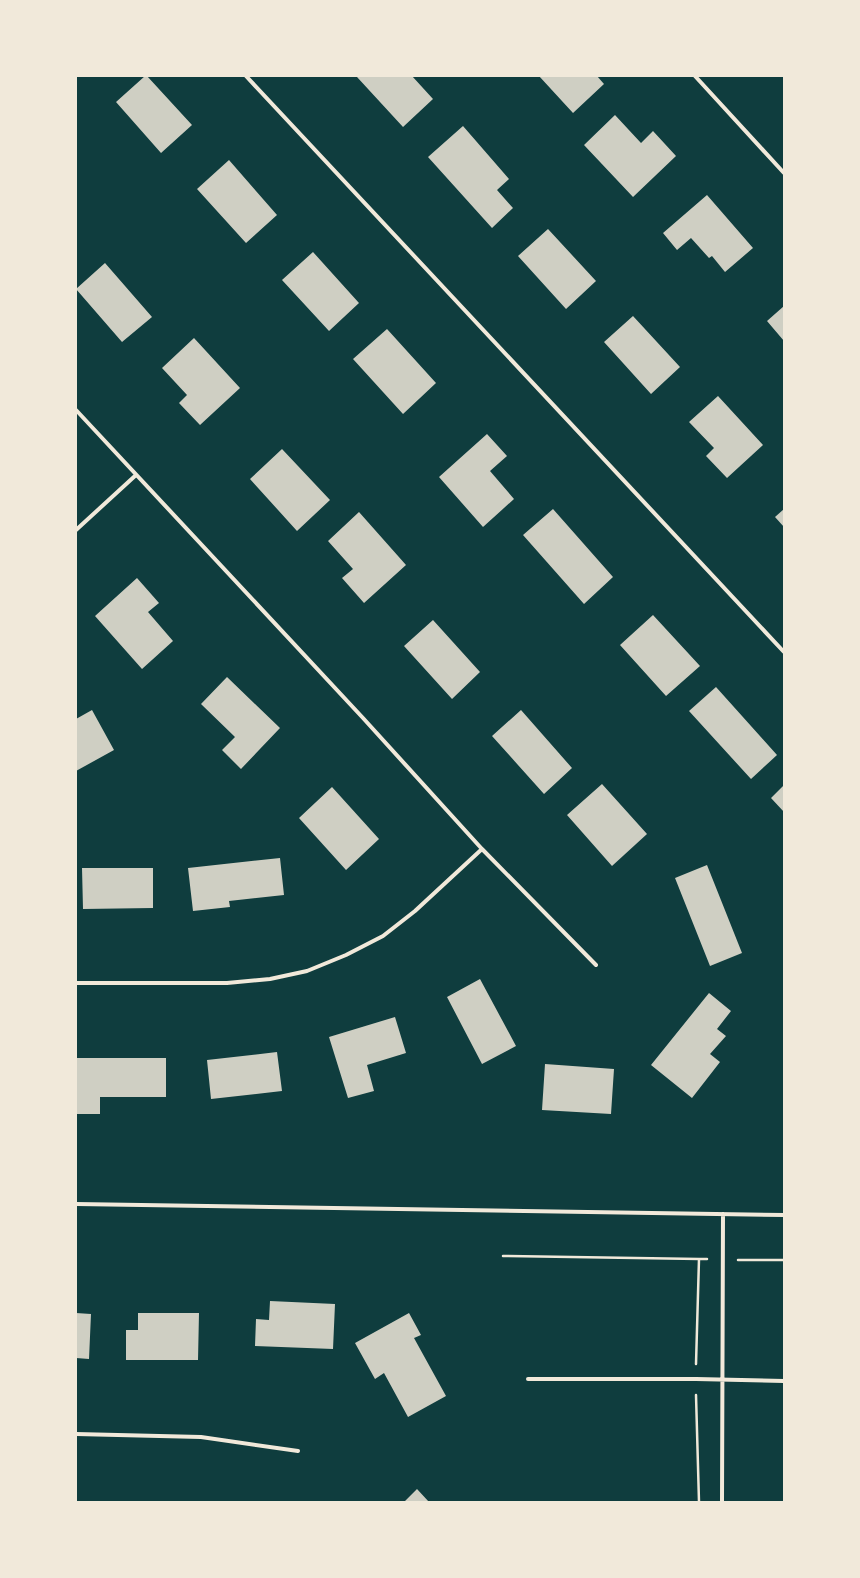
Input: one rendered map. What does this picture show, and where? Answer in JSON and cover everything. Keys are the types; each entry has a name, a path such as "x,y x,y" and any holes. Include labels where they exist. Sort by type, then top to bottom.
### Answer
{"street":[{"path":"246,76 784,652"},
{"path":"695,76 784,173"},
{"path":"76,410 363,718 482,849 596,965"},
{"path":"76,530 136,475"},
{"path":"76,983 227,984 270,979 307,971 346,955 383,936 415,911 482,849"},
{"path":"76,1204 784,1215"},
{"path":"722,1502 723,1214"},
{"path":"528,1378 784,1381"},
{"path":"76,1434 201,1437 298,1451"}],"path":[{"path":"502,1256 699,1259"}],"building":[{"path":"145,76 147,76 192,125 161,153 116,102"},
{"path":"412,76 433,99 403,127 357,77"},
{"path":"539,76 597,76 604,84 573,113"},
{"path":"615,115 641,143 653,131 676,156 633,197 584,145"},
{"path":"463,126 509,179 497,190 513,208 492,228 428,157"},
{"path":"229,160 277,215 246,243 197,189"},
{"path":"707,195 753,248 725,272 712,256 709,258 691,238 677,250 663,233"},
{"path":"548,229 596,281 566,309 518,256"},
{"path":"313,252 359,303 329,331 282,280"},
{"path":"105,263 152,317 122,342 76,289"},
{"path":"784,306 784,341 767,321"},
{"path":"633,316 680,367 651,394 604,342"},
{"path":"387,329 436,383 403,414 353,359"},
{"path":"194,338 240,388 200,425 179,403 187,395 162,368"},
{"path":"718,396 763,445 727,478 706,456 714,448 689,422"},
{"path":"487,434 507,456 490,471 514,499 483,527 439,477"},
{"path":"282,449 330,500 297,531 250,479"},
{"path":"553,509 613,577 584,604 523,535"},
{"path":"784,509 784,527 775,517"},
{"path":"359,512 406,565 364,603 342,578 353,569 328,541"},
{"path":"137,578 159,603 148,612 173,641 142,669 95,616"},
{"path":"653,615 700,666 666,696 620,645"},
{"path":"433,620 480,672 452,699 404,646"},
{"path":"227,677 280,728 241,769 222,750 235,737 201,704"},
{"path":"716,687 777,755 751,779 689,711"},
{"path":"92,710 114,750 76,771 76,719"},
{"path":"521,710 572,768 544,794 492,736"},
{"path":"602,784 647,834 612,866 567,815"},
{"path":"784,785 784,812 771,798"},
{"path":"332,787 379,839 346,870 299,818"},
{"path":"280,858 284,895 229,901 230,907 193,911 188,868"},
{"path":"707,865 742,953 710,966 675,878"},
{"path":"82,868 153,868 153,908 83,909"},
{"path":"480,979 516,1046 482,1064 447,997"},
{"path":"709,993 731,1011 717,1029 726,1036 710,1054 720,1062 692,1098 651,1065"},
{"path":"395,1017 406,1053 367,1065 374,1091 348,1098 329,1037"},
{"path":"277,1052 282,1091 211,1099 207,1060"},
{"path":"76,1058 166,1058 166,1097 100,1097 100,1114 76,1114"},
{"path":"545,1064 614,1069 611,1114 542,1110"},
{"path":"270,1301 335,1304 333,1349 255,1346 256,1319 269,1320"},
{"path":"76,1313 91,1314 89,1359 76,1358"},
{"path":"138,1313 199,1313 198,1360 126,1360 126,1330 138,1330"},
{"path":"409,1313 421,1335 414,1338 446,1396 408,1417 384,1373 375,1379 355,1343"},
{"path":"417,1489 429,1502 404,1502"}]}
